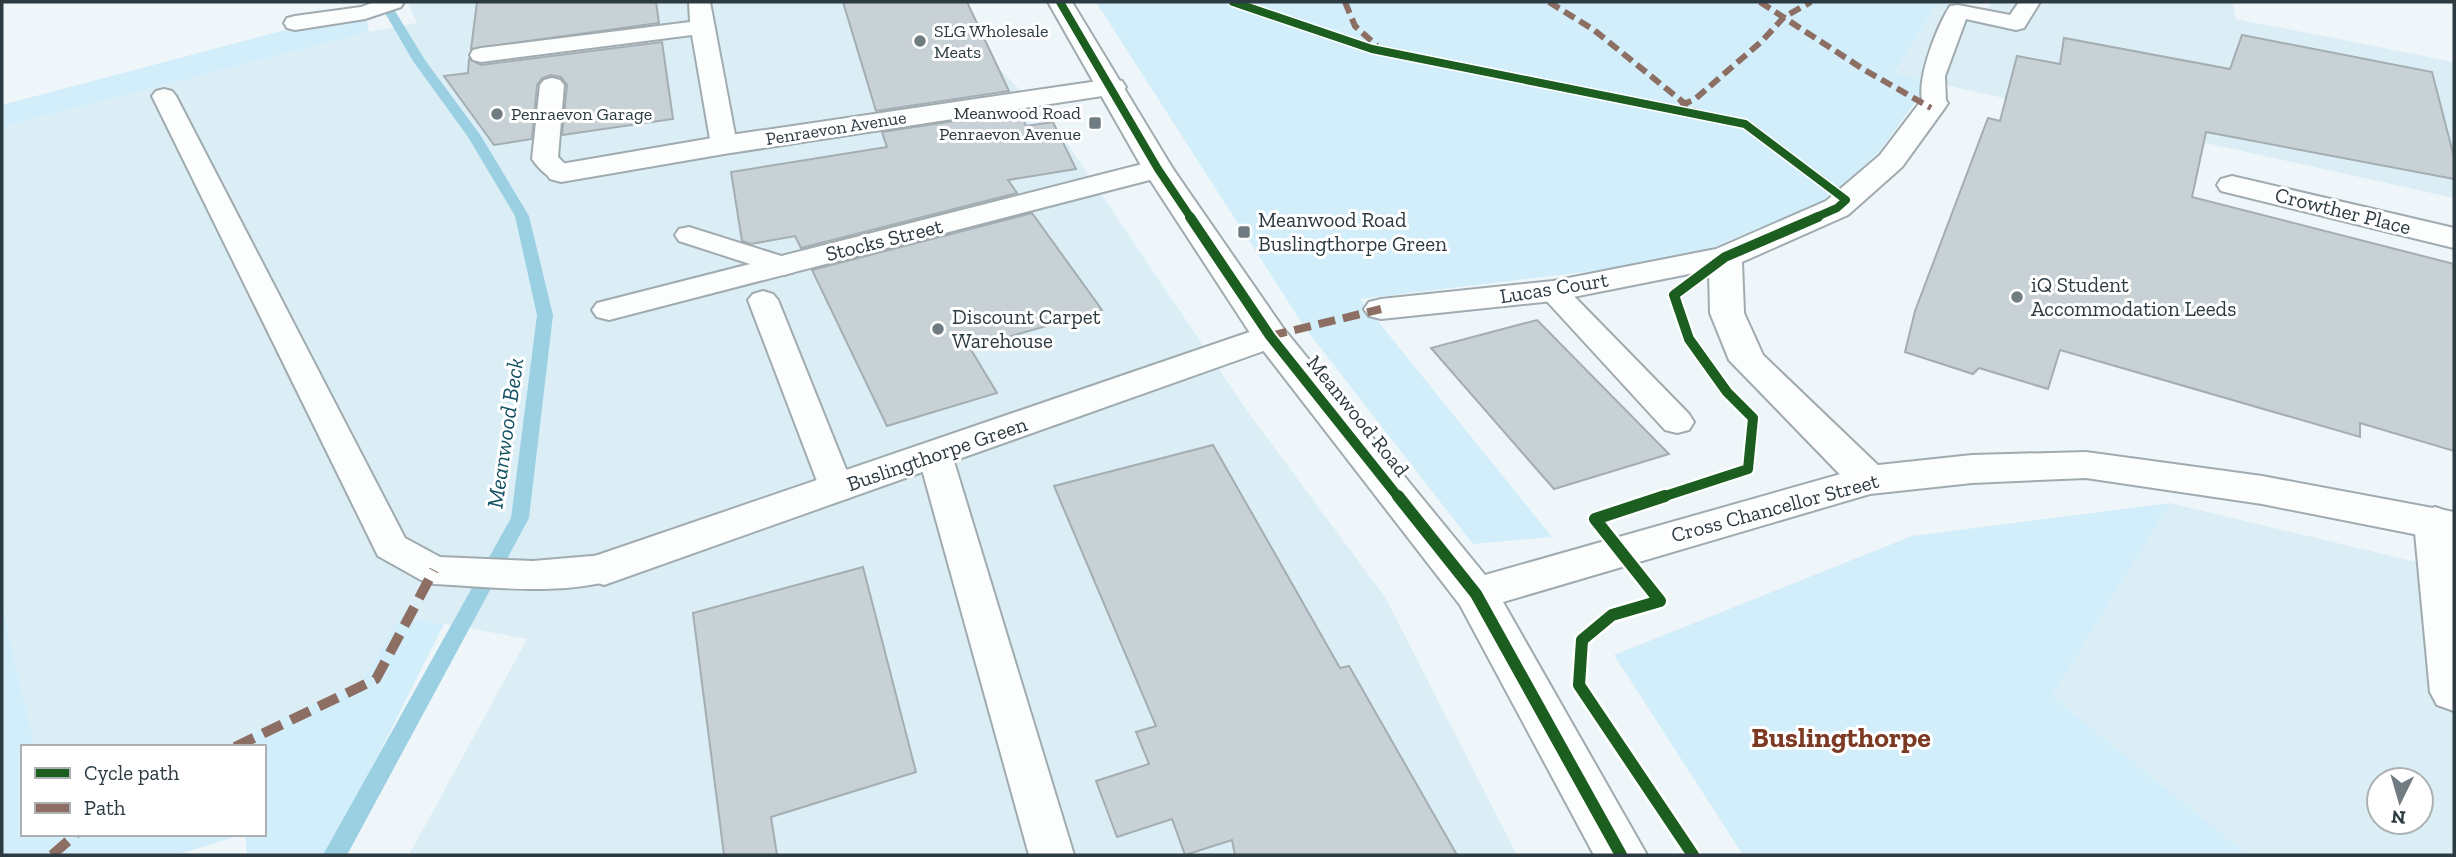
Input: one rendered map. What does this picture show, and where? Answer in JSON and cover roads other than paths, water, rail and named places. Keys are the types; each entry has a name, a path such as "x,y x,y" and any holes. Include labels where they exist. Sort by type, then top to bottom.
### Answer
{"street":[{"name":"Meanwood Road","path":"1060,2 1158,169 1270,336 1476,594 1621,855"},
{"name":"Penraevon Avenue","path":"561,173 724,145 1112,87"},
{"name":"Lucas Court","path":"1381,309 1553,291 1726,257 1837,208 1891,161 1934,103"},
{"name":"Stocks Street","path":"609,310 1158,169"},
{"name":"Crowther Place","path":"2232,185 2454,238"},
{"path":"1726,257 1727,313 1747,360 1869,480"},
{"name":"Buslingthorpe Green","path":"604,569 1270,336"},
{"name":"Cross Chancellor Street","path":"1476,594 1869,480 1972,469 2086,466 2262,490 2445,525"},
{"path":"2445,525 2454,692"}],"lane":[{"path":"295,23 365,13 393,2"},
{"path":"699,2 724,145"},
{"path":"1934,103 1933,76 1958,11 2017,23 2029,2"},
{"path":"481,55 702,27"},
{"path":"552,85 545,159 561,173"},
{"path":"164,96 391,547 434,570 533,575 604,569"},
{"path":"689,235 784,265"},
{"path":"1553,291 1677,422"},
{"path":"763,300 837,489"},
{"path":"935,455 1052,855"}],"waterway":[{"name":"Meanwood Beck","path":"335,855 520,518 545,315 522,216 474,136 419,61 391,13"}],"place":[{"name":"SLG Wholesale Meats","path":"920,41"},
{"name":"Penraevon Garage","path":"497,114"},
{"name":"Meanwood Road Penraevon Avenue","path":"1095,123"},
{"name":"Meanwood Road Buslingthorpe Green","path":"1244,232"},
{"name":"iQ Student Accommodation Leeds","path":"2017,297"},
{"name":"Discount Carpet Warehouse","path":"938,329"}],"district":[{"name":"Buslingthorpe","path":"1841,737"}]}
